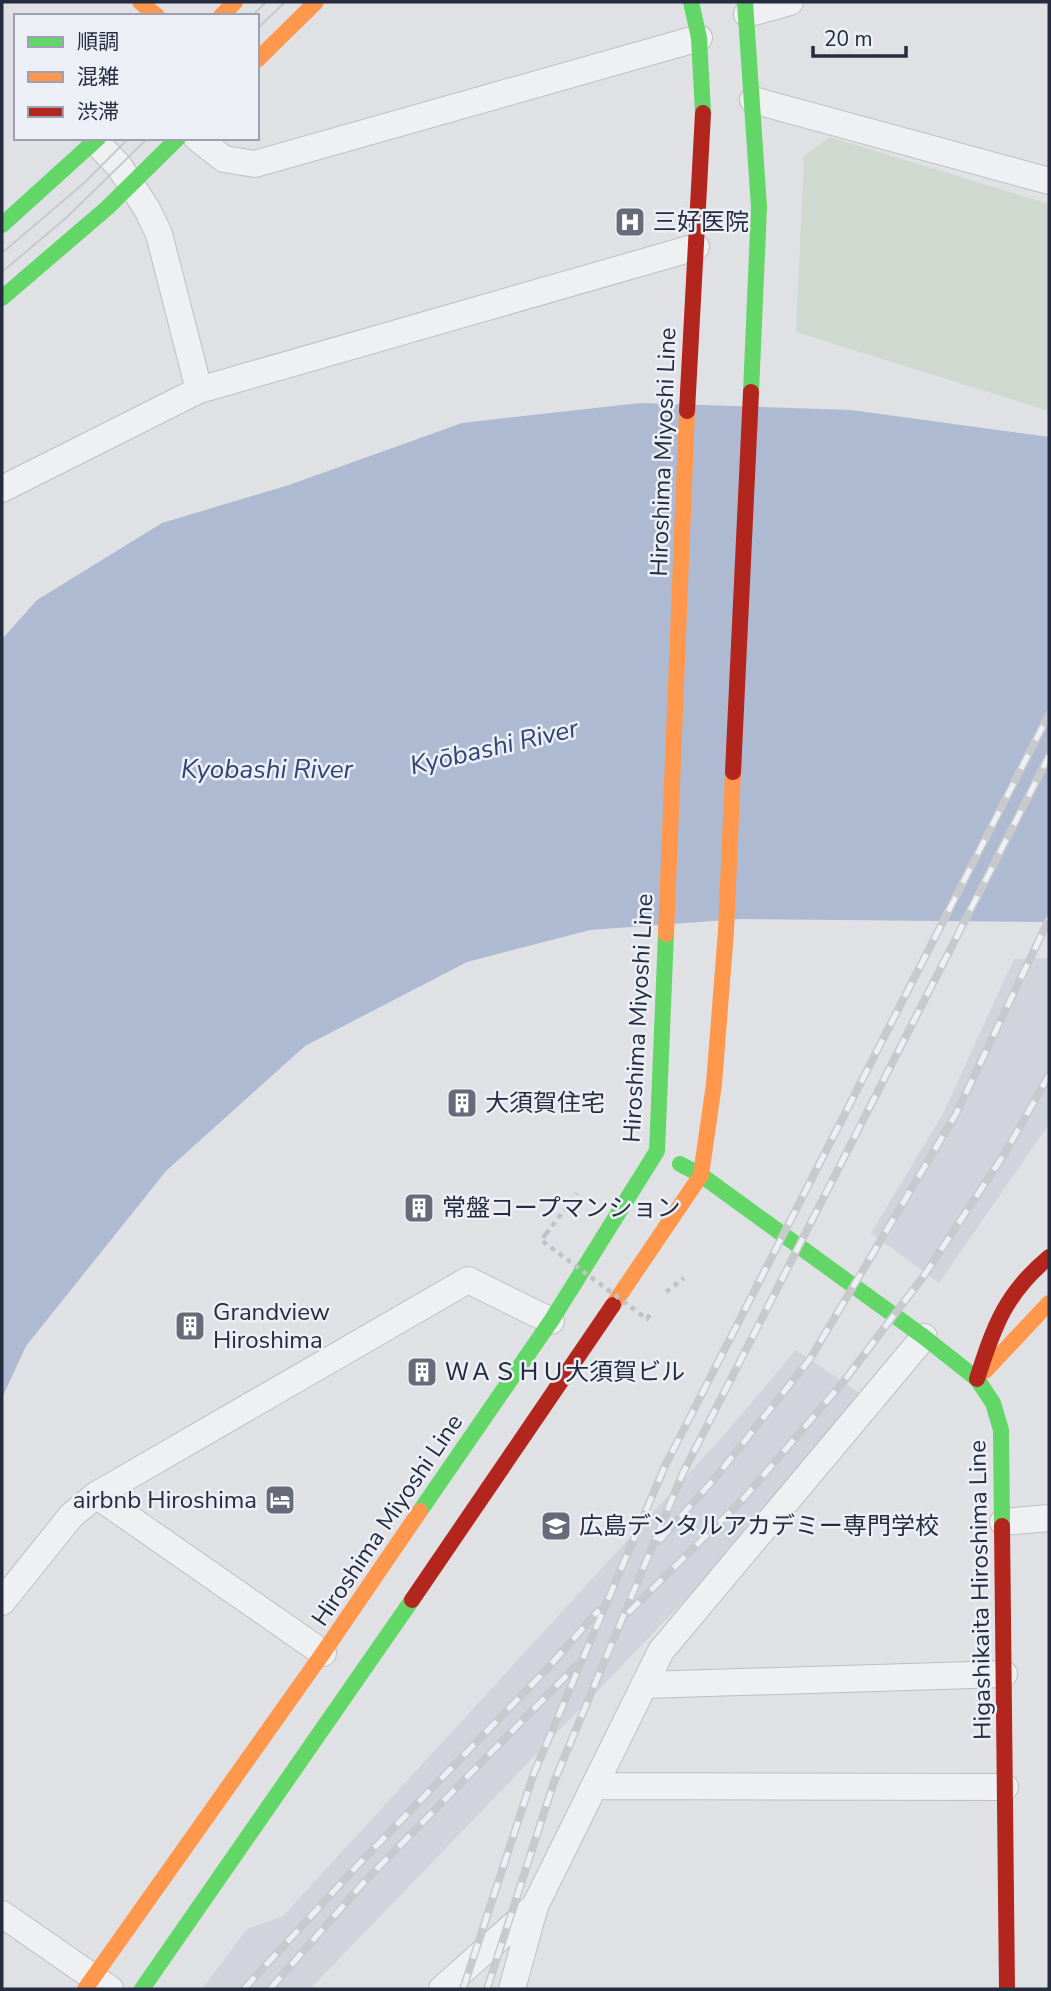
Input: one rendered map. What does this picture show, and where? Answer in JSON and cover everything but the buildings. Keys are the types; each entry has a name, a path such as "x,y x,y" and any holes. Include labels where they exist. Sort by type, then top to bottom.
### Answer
{"main road":[{"path":"140,2 155,14"},
{"path":"259,58 316,2"},
{"name":"Hiroshima Miyoshi Line","path":"96,1986 551,1321 657,1151 690,335 704,104 699,38 691,2"},
{"path":"142,1989 484,1497 701,1175 714,1084 726,931 759,207 746,8"},
{"path":"2,225 99,140"},
{"path":"2,298 131,185 176,140"},
{"name":"Higashikaita Hiroshima Line","path":"657,1151 701,1175 924,1337 977,1379 993,1403 1001,1430 1007,1989"},
{"path":"977,1379 996,1324 1025,1277 1049,1257"},
{"path":"977,1379 1049,1303"}],"street":[{"path":"746,8 790,2"},
{"path":"200,140 224,159 255,164 699,38"},
{"path":"753,100 1049,181"},
{"path":"101,140 147,209 159,234 199,390"},
{"path":"2,489 199,390 696,247"},
{"path":"2,1602 71,1516 96,1495 468,1280 551,1321"},
{"path":"512,1989 536,1906 661,1651 924,1337"},
{"path":"96,1495 323,1653"},
{"path":"1003,1522 1049,1518"},
{"path":"644,1685 1004,1674"},
{"path":"595,1786 1005,1787"},
{"path":"442,1989 536,1906"},
{"path":"2,1914 96,1986"}],"path":[{"path":"578,1194 541,1240 647,1319 666,1292 684,1278"}],"shaded area":[{"path":"830,137 1049,204 1049,411 796,332 804,156"},
{"path":"1049,958 1049,1124 939,1283 871,1233 943,1114 1014,959"},
{"path":"796,1350 864,1396 713,1571 310,1989 202,1989 247,1929 283,1916 724,1435"}],"water":[{"name":"Kyobashi River","path":"640,403 851,410 1049,437 1049,922 740,919 590,930 467,962 305,1046 166,1171 26,1346 2,1398 2,639 37,600 162,523 289,485 462,423"}],"tram line":[{"path":"254,14 266,2"},
{"path":"259,27 285,2"},
{"path":"2,253 84,183 127,140"},
{"path":"2,272 66,218 146,140"}],"railway":[{"path":"463,1989 534,1773 665,1466 1049,714"},
{"path":"487,1989 554,1782 683,1473 1049,756"},
{"path":"659,1541 716,1477 810,1359 956,1114 1049,919"},
{"path":"628,1613 744,1498 844,1381 923,1277 1005,1153 1049,1075"},
{"path":"244,1989 356,1867 546,1670 599,1610"},
{"path":"270,1989 366,1880 577,1665"}],"traffic: fast":[{"path":"691,2 699,38 703,113"},
{"path":"745,2 759,207 751,392"},
{"path":"2,225 96,140"},
{"path":"2,298 107,208 176,140"},
{"path":"420,1511 551,1321 657,1151 666,934"},
{"path":"680,1164 701,1175 924,1337 977,1379 993,1403 1001,1430 1002,1526"},
{"path":"142,1989 412,1600"}],"traffic: slow":[{"path":"140,2 155,14"},
{"path":"223,14 235,2"},
{"path":"259,58 316,2"},
{"path":"666,934 687,411"},
{"path":"613,1305 701,1175 714,1084 726,931 733,772"},
{"path":"985,1371 1049,1303"},
{"path":"85,1989 420,1511"}],"traffic: jam":[{"path":"687,411 703,113"},
{"path":"733,772 751,392"},
{"path":"977,1379 989,1343 1011,1298 1049,1257"},
{"path":"412,1600 613,1305"},
{"path":"1002,1526 1007,1989"}],"place":[{"name":"三好医院","path":"630,222"},
{"name":"大須賀住宅","path":"462,1103"},
{"name":"常盤コープマンション","path":"419,1208"},
{"name":"Grandview Hiroshima","path":"190,1326"},
{"name":"ＷＡＳＨＵ大須賀ビル","path":"422,1372"},
{"name":"airbnb Hiroshima","path":"280,1500"},
{"name":"広島デンタルアカデミー専門学校","path":"556,1526"}],"water label":[{"name":"Kyōbashi River","path":"494,747"}]}
